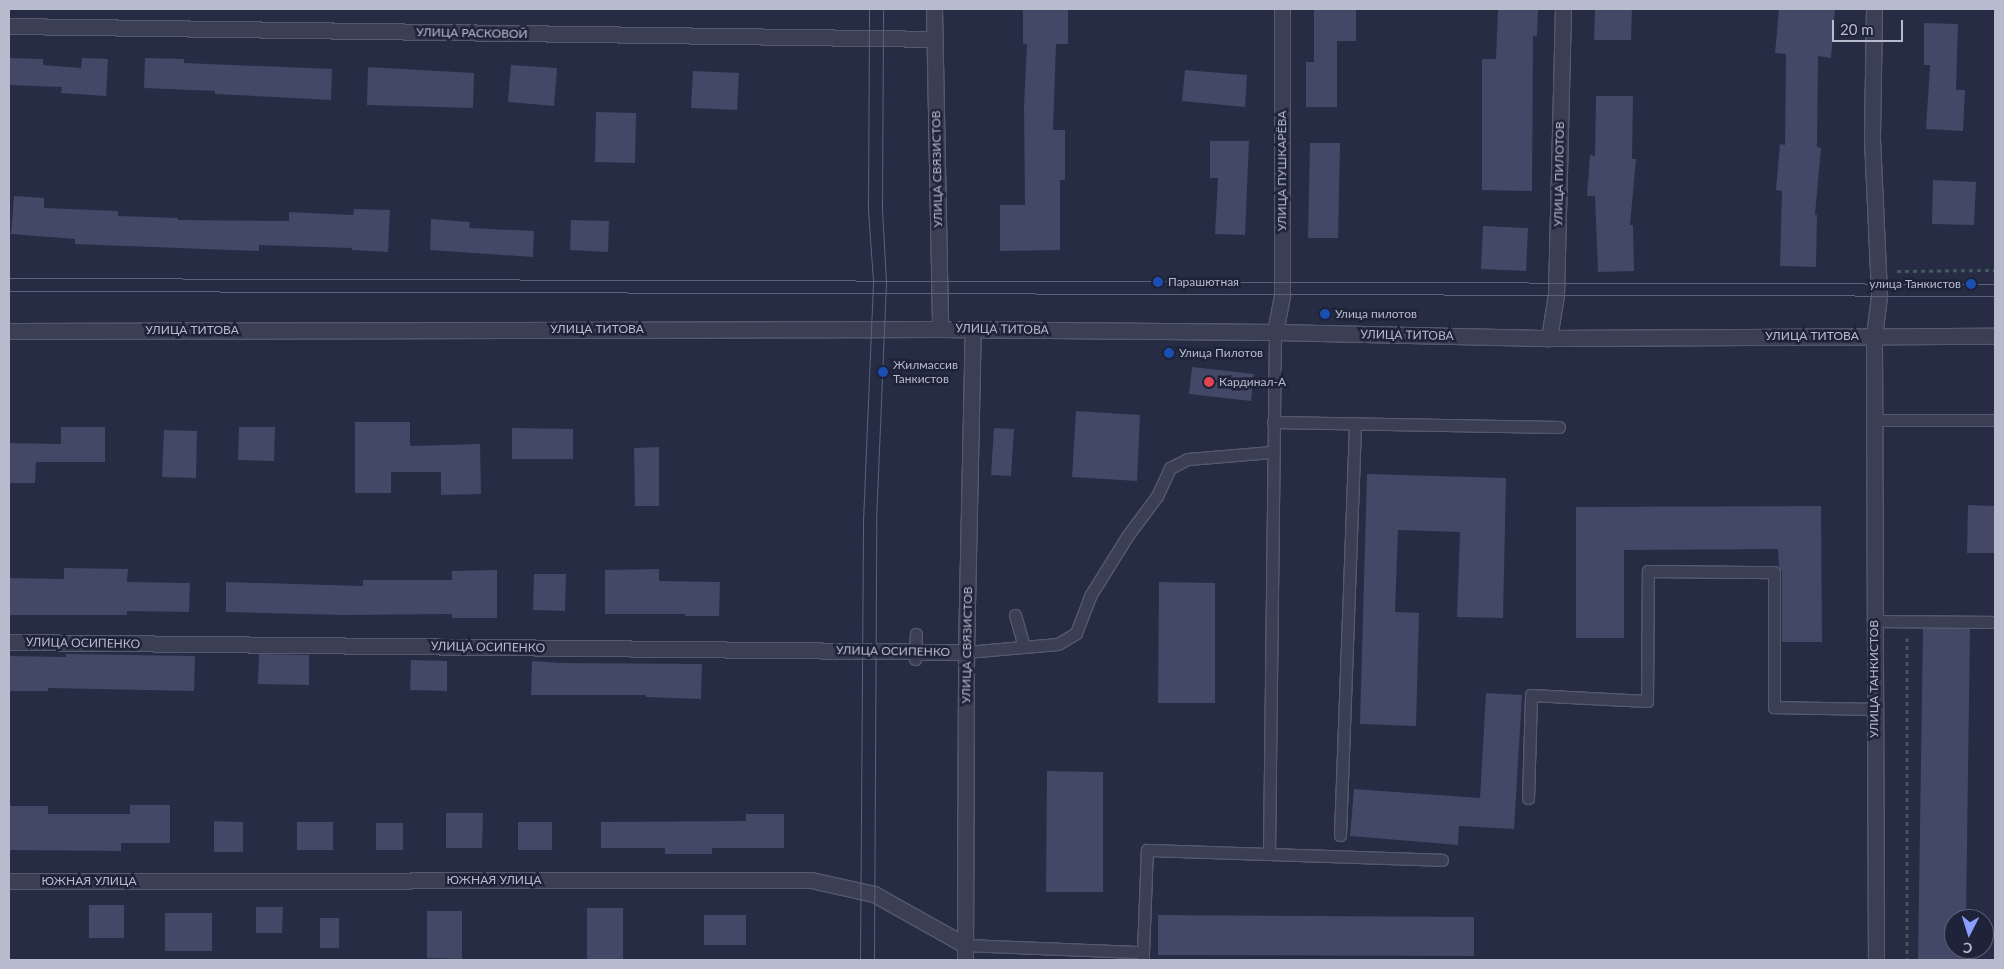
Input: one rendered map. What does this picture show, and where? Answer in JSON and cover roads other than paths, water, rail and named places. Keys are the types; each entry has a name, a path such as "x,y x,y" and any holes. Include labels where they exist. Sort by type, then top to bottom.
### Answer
{"street":[{"name":"УЛИЦА СВЯЗИСТОВ","path":"934,9 940,328"},
{"name":"УЛИЦА ПУШКАРЁВА","path":"1275,332 1282,294 1282,9"},
{"name":"УЛИЦА ПИЛОТОВ","path":"1549,338 1556,295 1563,9"},
{"name":"УЛИЦА ТАНКИСТОВ","path":"1874,9 1872,139 1879,296 1874,336 1876,960"},
{"name":"УЛИЦА РАСКОВОЙ","path":"9,26 935,39"},
{"name":"УЛИЦА ТИТОВА","path":"9,331 940,328 1275,332 1549,338 1995,336"},
{"name":"УЛИЦА СВЯЗИСТОВ","path":"965,960 966,652 973,329"},
{"name":"УЛИЦА ОСИПЕНКО","path":"9,642 915,655 966,652"},
{"name":"ЮЖНАЯ УЛИЦА","path":"9,881 811,880 874,894 965,945"}],"lane":[{"path":"1269,854 1272,452 1275,332"},
{"path":"1874,420 1995,420"},
{"path":"1273,422 1559,427"},
{"path":"1340,836 1356,423"},
{"path":"966,652 1058,644 1076,634 1090,596 1128,535 1157,496 1170,468 1188,459 1272,452"},
{"path":"1528,798 1531,695 1647,701 1648,571 1774,572 1774,707 1874,709"},
{"path":"1014,614 1024,646"},
{"path":"1874,621 1995,622"},
{"path":"915,655 916,634"},
{"path":"965,945 1143,956 1147,850 1442,860"}],"tram line":[{"path":"860,960 863,521 873,281 868,210 869,9"},
{"path":"874,960 876,521 886,281 882,209 883,9"},
{"path":"9,278 1995,284"},
{"path":"9,291 1995,296"}],"place":[{"name":"Парашютная","path":"1158,282"},
{"name":"улица Танкистов","path":"1971,284"},
{"name":"Улица пилотов","path":"1325,314"},
{"name":"Улица Пилотов","path":"1169,353"},
{"name":"Жилмассив Танкистов","path":"883,372"},
{"name":"Кардинал-А","path":"1209,382"}]}
